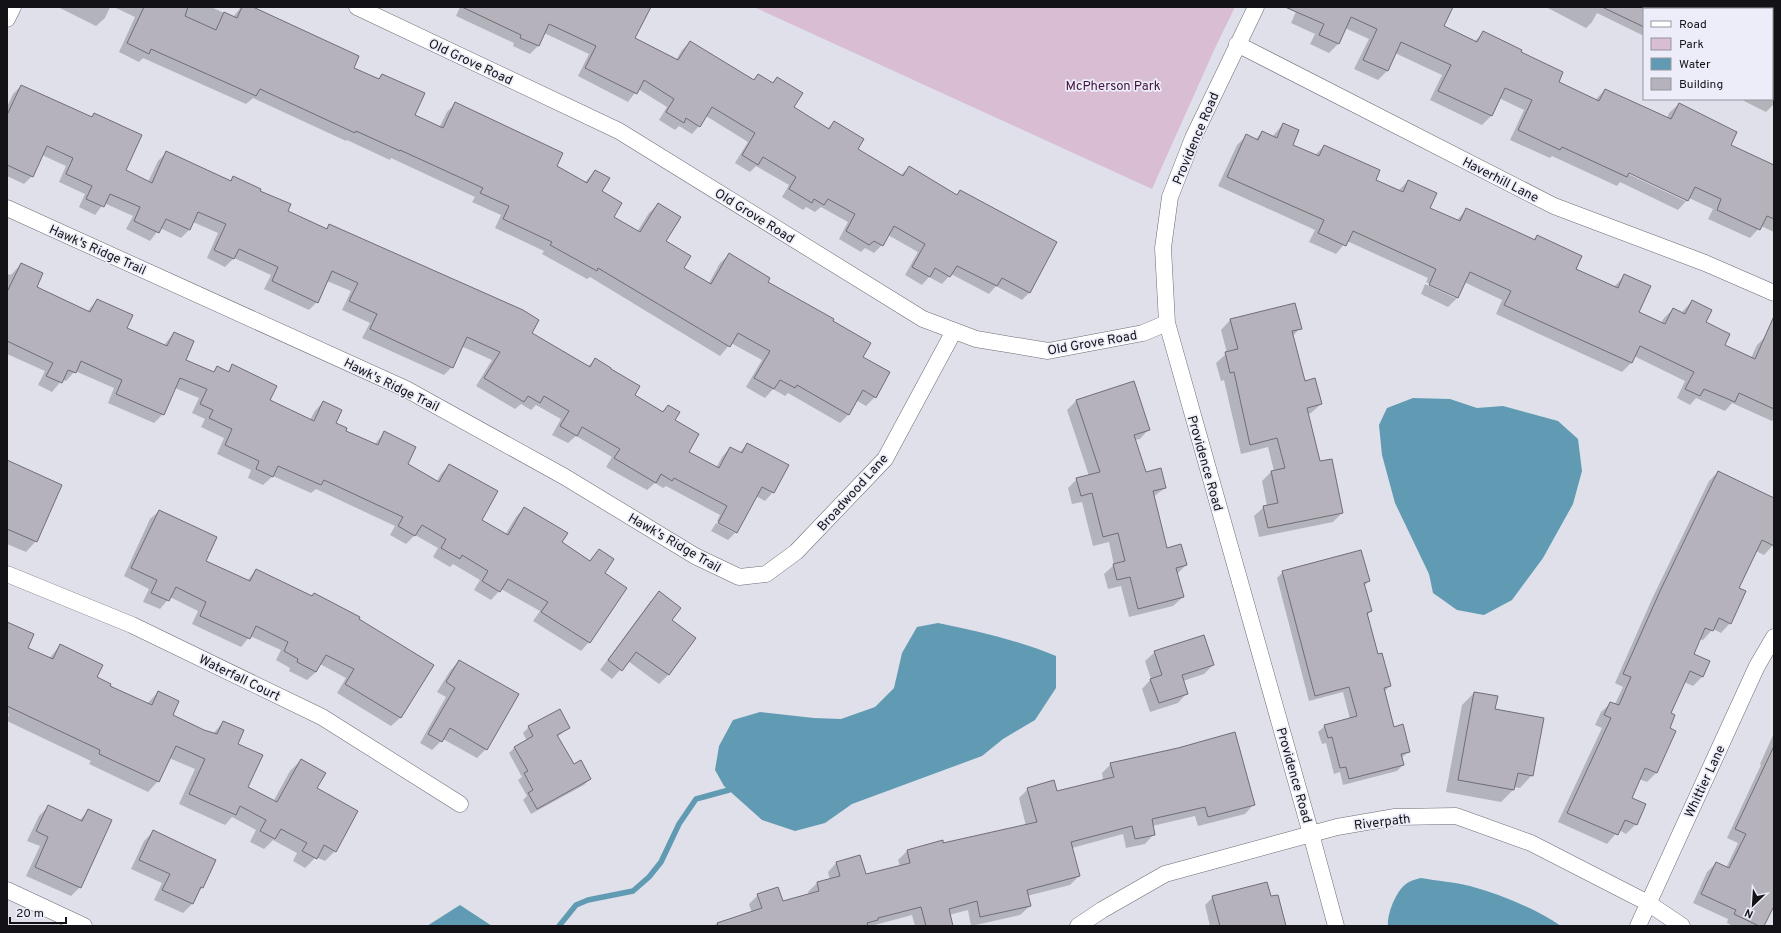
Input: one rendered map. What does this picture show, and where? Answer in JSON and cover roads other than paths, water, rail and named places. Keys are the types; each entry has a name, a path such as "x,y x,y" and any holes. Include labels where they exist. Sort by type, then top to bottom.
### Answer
{"street":[{"path":"7,19 12,7"},
{"name":"Old Grove Road","path":"357,7 619,131 923,319 976,339 1048,352 1143,333 1167,322"},
{"name":"Providence Road","path":"1256,7 1193,138 1170,197 1163,248 1167,322 1336,926"},
{"name":"Haverhill Lane","path":"1237,44 1554,206 1705,263 1774,293"},
{"name":"Hawk's Ridge Trail","path":"7,208 406,389 565,476 695,556 739,577 766,574"},
{"name":"Broadwood Lane","path":"766,574 796,552 885,459 954,331"},
{"name":"Waterfall Court","path":"7,574 132,625 322,717 460,804"},
{"name":"Whittier Lane","path":"1638,926 1757,666 1774,637"},
{"name":"Riverpath","path":"1078,926 1102,910 1165,874 1337,827 1395,818 1456,816 1530,843 1648,903 1682,926"},
{"path":"7,890 84,926"}],"water":[{"path":"1413,398 1450,399 1477,408 1503,406 1558,421 1578,439 1582,471 1573,504 1543,558 1512,600 1484,615 1457,610 1433,593 1429,574 1395,503 1382,455 1379,425 1387,408"},
{"path":"938,623 997,636 1056,656 1056,688 1035,720 1003,739 982,756 852,804 825,823 795,831 762,820 724,786 715,770 719,746 733,720 760,712 814,718 841,719 875,707 894,688 902,653 917,627"},
{"path":"1421,878 1464,885 1494,894 1529,908 1561,926 1388,926 1389,914 1397,895 1410,881"},
{"path":"460,905 492,926 427,926"}],"waterway":[{"path":"559,926 576,905 588,900 633,891 649,877 661,862 679,824 696,799 729,790"}],"park label":[{"name":"McPherson Park","path":"1113,85"}]}
